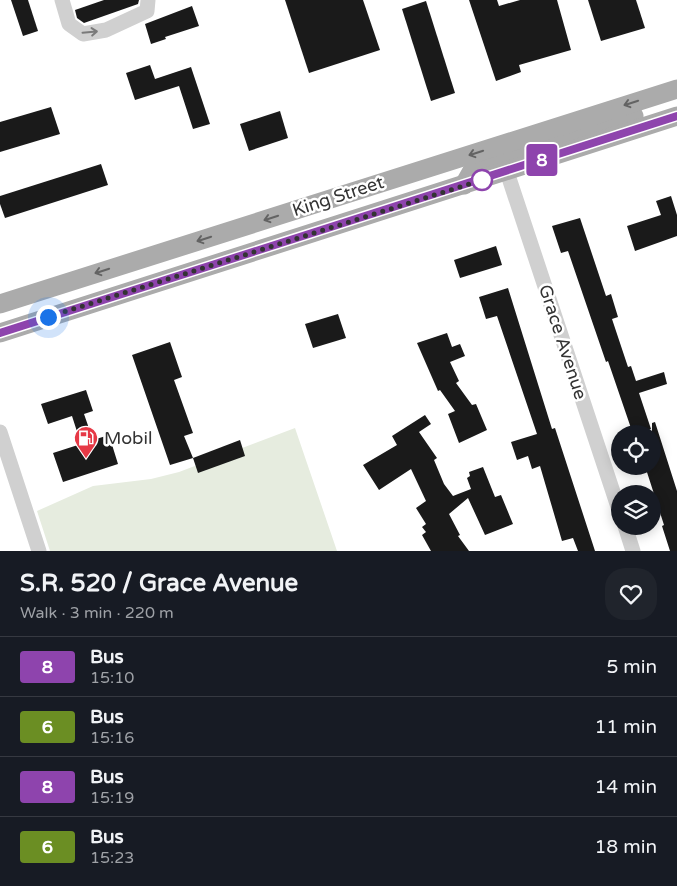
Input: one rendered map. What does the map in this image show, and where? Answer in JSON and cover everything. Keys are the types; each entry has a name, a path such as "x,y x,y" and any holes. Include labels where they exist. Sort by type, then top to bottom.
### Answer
{"main road":[{"name":"King Street","path":"0,304 677,89"},
{"path":"464,185 473,169 677,102"},
{"name":"King Street","path":"0,333 677,116"}],"street":[{"path":"62,0 69,24 83,34 106,30 147,11 148,0"},
{"name":"Grace Avenue","path":"507,172 611,486"},
{"path":"0,432 7,478 39,551"},
{"path":"627,535 633,551"}],"shaded area":[{"path":"295,428 337,551 50,551 37,511 93,486 151,479 179,472"}],"building":[{"path":"11,0 28,0 38,31 23,36"},
{"path":"104,0 139,0 138,4 84,23 77,18 75,10"},
{"path":"285,0 363,0 380,50 309,73"},
{"path":"469,0 497,0 499,6 520,0 557,0 571,50 519,65 521,72 496,81"},
{"path":"588,0 636,0 645,28 601,41"},
{"path":"426,1 455,93 431,101 402,9"},
{"path":"192,6 199,26 165,37 166,39 151,44 145,24"},
{"path":"150,65 155,79 191,67 210,124 193,129 179,86 135,100 126,73"},
{"path":"51,107 60,134 0,152 0,122"},
{"path":"280,111 288,138 249,151 240,124"},
{"path":"101,164 108,185 5,218 0,204 0,196"},
{"path":"671,196 677,215 677,236 635,251 627,226 661,215 656,201"},
{"path":"580,218 606,296 611,294 618,317 612,319 628,367 631,366 636,381 664,372 667,384 639,393 650,425 630,425 568,251 561,253 552,226"},
{"path":"496,246 502,265 460,278 454,260"},
{"path":"508,288 552,429 555,428 595,551 578,551 573,538 562,541 540,466 532,469 528,456 517,460 511,442 537,434 497,316 486,319 479,297"},
{"path":"338,314 346,338 313,348 305,324"},
{"path":"447,333 452,347 460,344 465,356 450,362 459,381 456,383 472,405 476,404 487,430 459,443 448,414 455,411 440,390 438,391 417,343"},
{"path":"170,342 182,377 174,380 193,433 184,436 193,458 170,465 132,355"},
{"path":"86,390 93,411 84,414 93,440 109,435 118,464 63,482 53,453 81,444 72,416 48,424 41,404"},
{"path":"425,415 431,424 419,432 437,458 434,460 444,484 453,496 471,489 467,478 470,476 469,472 483,467 495,497 501,495 513,524 485,535 468,498 449,514 460,535 458,536 469,551 431,551 422,535 426,532 422,527 426,524 416,508 426,501 411,469 379,490 363,465 397,445 392,436"},
{"path":"240,440 245,456 198,473 193,458"},
{"path":"661,441 677,491 677,551 670,551 662,526 664,525 661,516 661,485 651,485 648,475 661,475"}],"bus line":[{"name":"8","path":"0,333 677,116"}],"place":[{"name":"Mobil","path":"86,459"}],"route":[{"path":"48,317 482,180"}]}
